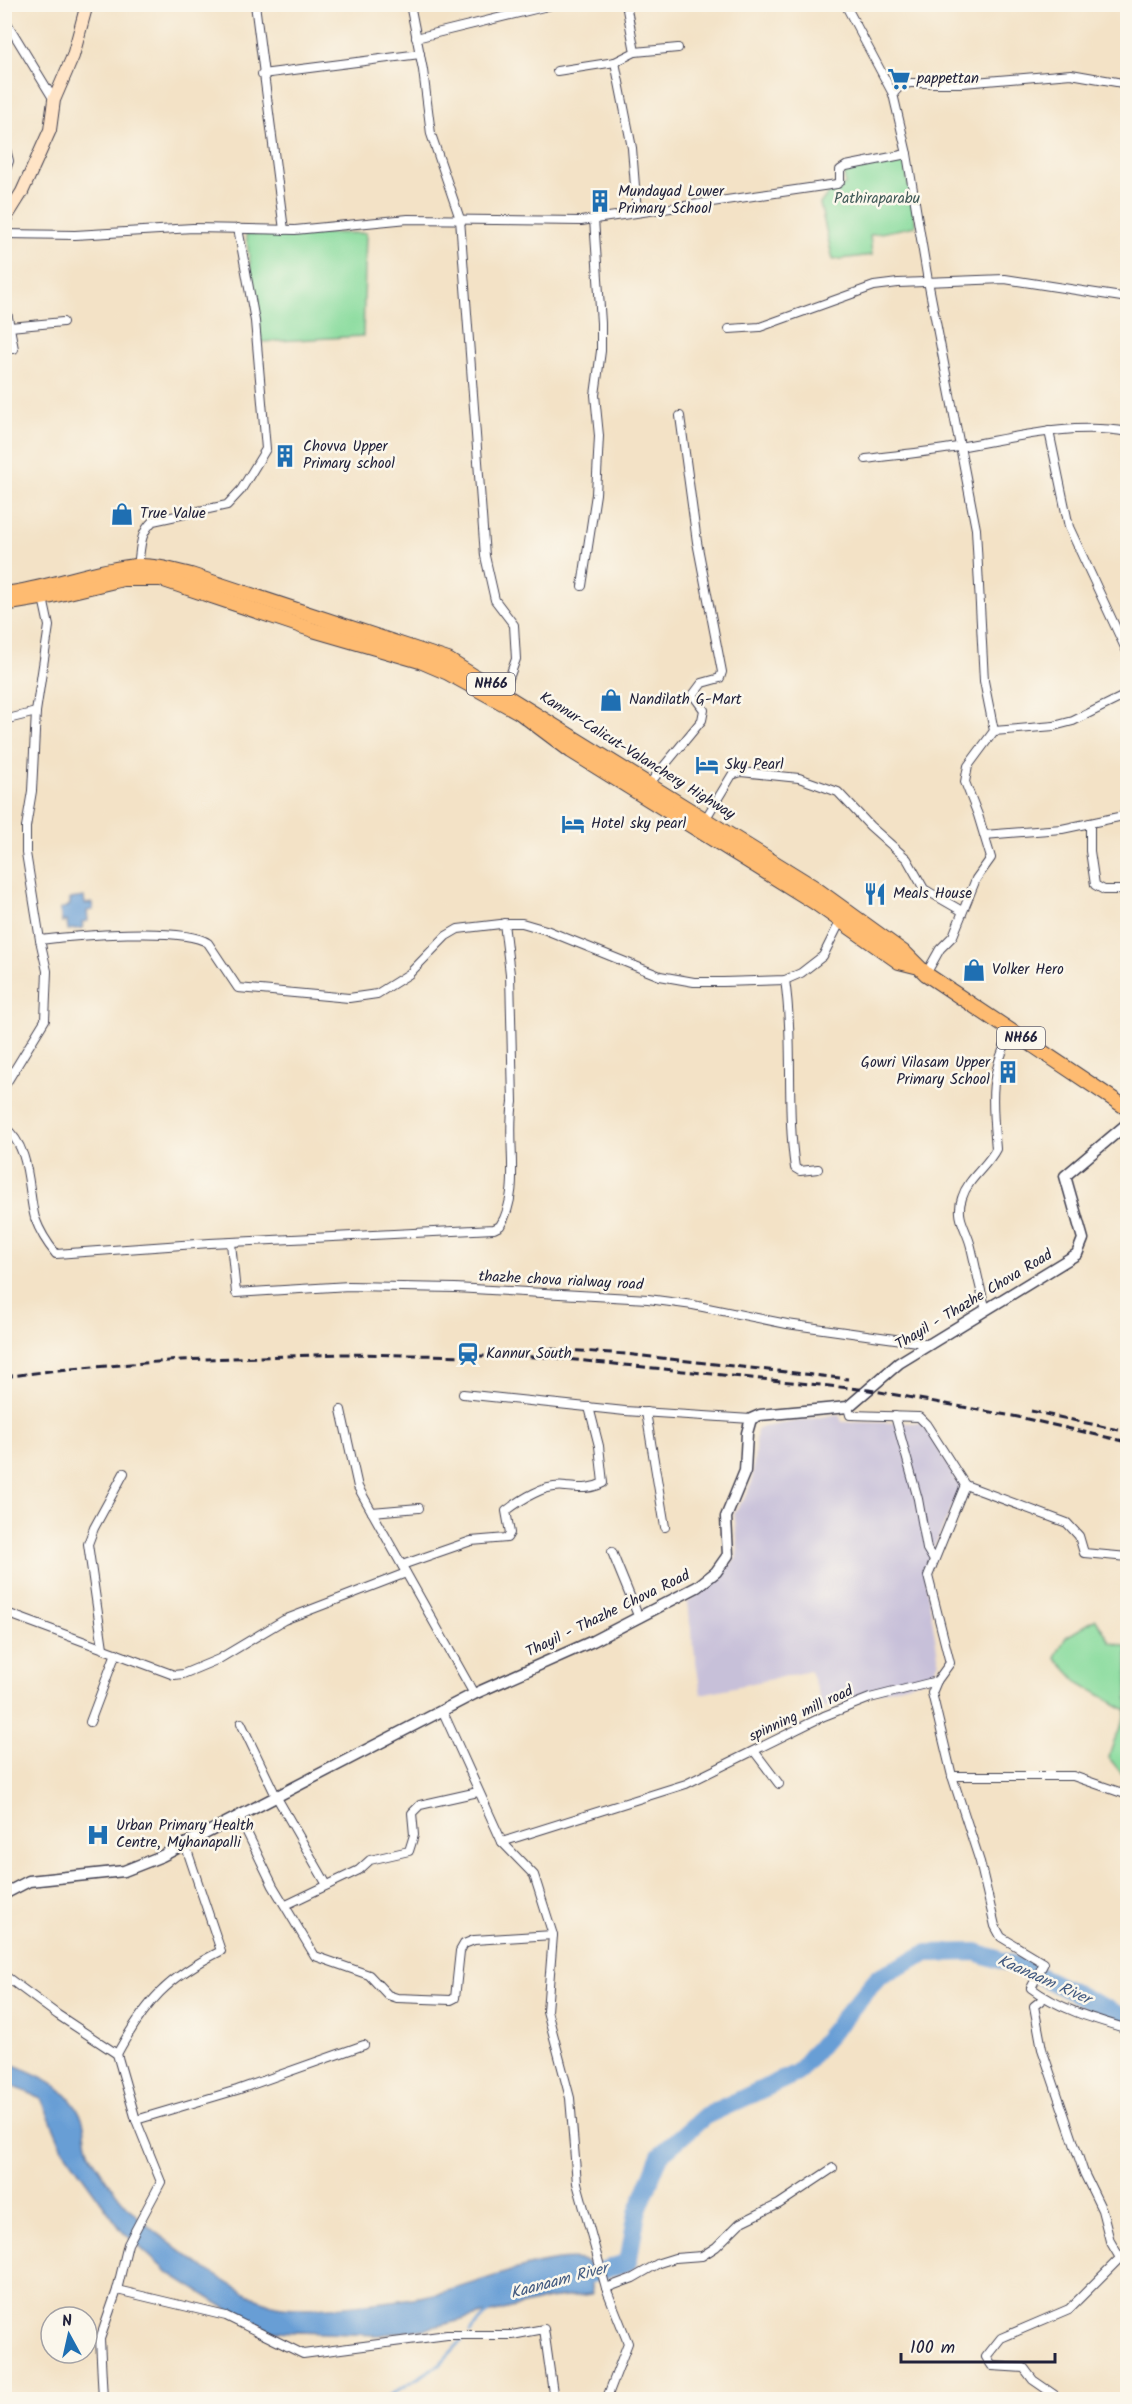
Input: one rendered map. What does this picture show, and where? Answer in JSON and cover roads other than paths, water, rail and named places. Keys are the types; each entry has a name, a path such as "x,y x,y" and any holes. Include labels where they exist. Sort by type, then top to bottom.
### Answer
{"highway":[{"name":"Kannur-Calicut-Valanchery Highway","path":"4,604 138,566 191,575 448,660 504,692 706,818 843,915"},
{"name":"Kannur-Calicut-Valanchery Highway","path":"4,594 42,593 123,579 161,579 448,673 519,712 571,751 906,954 921,970 1128,1109"}],"main road":[{"path":"4,221 9,205 50,130 54,100 73,56 87,4"}],"street":[{"path":"255,4 262,74 284,230"},
{"path":"410,4 420,54 430,134 460,219 485,556 495,600 514,625 516,659 504,692"},
{"path":"416,38 556,4"},
{"path":"626,4 635,51"},
{"path":"845,4 893,94 907,154 928,281 976,529 984,681 994,731 968,766 965,782 991,858 976,879 953,936 921,970"},
{"path":"4,18 54,100"},
{"path":"557,71 615,62 635,51 678,48"},
{"path":"262,74 420,54"},
{"path":"615,62 632,148 637,212"},
{"path":"893,94 901,85 917,82 963,83 1071,74 1128,84"},
{"path":"4,141 9,161 4,175"},
{"path":"4,234 75,235 238,228 284,230 408,219 554,222 594,219 837,184 840,182 840,170 846,166 907,154"},
{"path":"582,586 596,494 599,436 595,395 601,351 601,323 594,219"},
{"path":"138,566 141,538 144,530 153,521 227,505 241,490 266,449 255,321 238,228"},
{"path":"729,329 760,327 874,286 928,281 1020,280 1128,297"},
{"path":"4,296 14,349"},
{"path":"10,327 63,322"},
{"path":"650,783 702,720 704,710 693,695 702,683 720,678 722,672 697,542 680,416"},
{"path":"866,459 959,447 1049,431 1088,429 1128,432"},
{"path":"1049,431 1069,527 1128,654"},
{"path":"4,1087 45,1020 47,971 26,853 36,712 49,626 42,593"},
{"path":"994,731 1053,726 1073,721 1128,694"},
{"path":"4,720 36,712"},
{"path":"706,818 732,775 741,772 799,778 838,792 870,826 907,859 924,889 962,911"},
{"path":"984,835 1090,823 1128,815"},
{"path":"1090,823 1090,851 1095,885 1104,890 1128,890"},
{"path":"40,940 174,934 202,939 208,943 238,988 349,998 377,994 387,989 409,974 446,936 458,928 504,923 522,923 546,930 603,951 645,971 677,979 723,982 785,980 801,973 823,956 843,915"},
{"path":"4,1127 17,1141 29,1177 35,1217 45,1240 56,1254 462,1232 500,1226 508,1206 510,1192 510,1118 513,1102 510,974 504,923"},
{"path":"785,980 789,1022 788,1083 795,1168 800,1171 818,1169"},
{"path":"986,1310 974,1267 971,1244 959,1213 962,1198 970,1183 996,1149 991,1098 1000,1057 1011,1032"},
{"name":"Thayil - Thazhe Chova Road","path":"848,1407 899,1363 1077,1254 1083,1239 1065,1176 1128,1123"},
{"name":"thazhe chova rialway road","path":"231,1243 236,1293 349,1286 455,1288 518,1294 648,1299 693,1305 787,1324 931,1344"},
{"path":"464,1394 646,1412 751,1419 760,1415 848,1407 850,1415 919,1417 926,1424 964,1485 1067,1523 1080,1536 1083,1553 1128,1557"},
{"path":"4,1612 174,1675 183,1674 219,1659 284,1620 404,1569 471,1541 507,1538 510,1533 506,1511 521,1500 538,1492 566,1486 578,1490 603,1484 599,1446 589,1407"},
{"path":"341,1410 358,1487 474,1694"},
{"path":"646,1412 665,1527"},
{"path":"895,1416 918,1499 927,1549 933,1559 935,1556"},
{"name":"Thayil - Thazhe Chova Road","path":"4,1894 29,1881 124,1870 185,1844 474,1694 593,1641 698,1587 716,1572 728,1555 726,1517 745,1471 747,1433 751,1419"},
{"path":"103,1648 88,1544 94,1528 124,1473"},
{"path":"964,1485 928,1576 950,1663 937,1681 932,1693 952,1776 980,1862 995,1926 1001,1937 1044,1963 1031,1988 1044,1998 1088,2017 1128,2029"},
{"path":"372,1512 419,1509"},
{"path":"612,1552 639,1618"},
{"path":"90,1722 116,1653"},
{"name":"spinning mill road","path":"502,1842 686,1784 824,1716 870,1698 937,1681"},
{"path":"443,1712 502,1842 534,1875 553,1935 547,2011 570,2098 577,2183 606,2288 628,2343 608,2395 609,2400"},
{"path":"242,1723 276,1796 327,1885"},
{"path":"754,1751 779,1784"},
{"path":"952,1776 1073,1776 1128,1795"},
{"path":"286,1905 359,1870 370,1860 409,1851 414,1835 412,1813 420,1805 478,1792"},
{"path":"239,1816 273,1886 315,1956 369,1975 388,1995 397,1998 455,1998 460,1951 464,1944 474,1940 553,1935"},
{"path":"117,2054 155,1995 194,1965 221,1951 185,1844"},
{"path":"4,1975 58,2015 117,2054 136,2120 160,2182 128,2244 117,2290 100,2339 103,2400"},
{"path":"1044,1998 1034,2006 1042,2049 1084,2173 1102,2210 1110,2241 1124,2257 1069,2309 1001,2338 986,2358 992,2366 1024,2368 1033,2380 1062,2400"},
{"path":"136,2120 237,2090 364,2044"},
{"path":"606,2288 633,2278 658,2263 675,2258 702,2256 716,2247 740,2223 779,2204 833,2168"},
{"path":"117,2290 226,2316 303,2354 459,2335 512,2335 544,2329 554,2400"}],"water":[{"path":"84,897 85,904 92,903 93,910 87,911 88,921 82,922 83,928 68,930 67,921 62,922 60,910 70,905 70,899"},
{"path":"4,2061 50,2082 68,2096 82,2118 92,2157 118,2195 136,2215 219,2277 272,2305 306,2308 330,2307 407,2299 443,2292 538,2264 575,2259 588,2262 592,2294 548,2299 425,2329 378,2335 272,2331 243,2319 166,2271 122,2231 63,2149 41,2098 5,2083"}],"waterway":[{"name":"Kaanaam River","path":"567,2282 628,2262 637,2213 660,2155 705,2116 797,2073 878,1977 927,1953 976,1952 1021,1967 1128,2019"},
{"path":"470,2332 490,2311"},
{"path":"382,2400 439,2365 465,2337"}],"railway":[{"path":"549,1349 626,1354 848,1379"},
{"path":"4,1377 58,1370 181,1360 343,1354 546,1357 869,1390 1018,1417 1128,1442"},
{"path":"1031,1411 1128,1432"}],"place":[{"name":"pappettan","path":"899,79"},
{"name":"Mundayad Lower Primary School","path":"600,201"},
{"name":"Chovva Upper Primary school","path":"285,456"},
{"name":"True Value","path":"122,514"},
{"name":"Nandilath G-Mart","path":"611,700"},
{"name":"Sky Pearl","path":"707,765"},
{"name":"Hotel sky pearl","path":"573,824"},
{"name":"Meals House","path":"875,894"},
{"name":"Volker Hero","path":"974,970"},
{"name":"Gowri Vilasam Upper Primary School","path":"1008,1072"},
{"name":"Kannur South","path":"468,1354"},
{"name":"Urban Primary Health Centre, Myhanapalli","path":"98,1835"}],"park label":[{"name":"Pathiraparabu","path":"877,199"}]}
